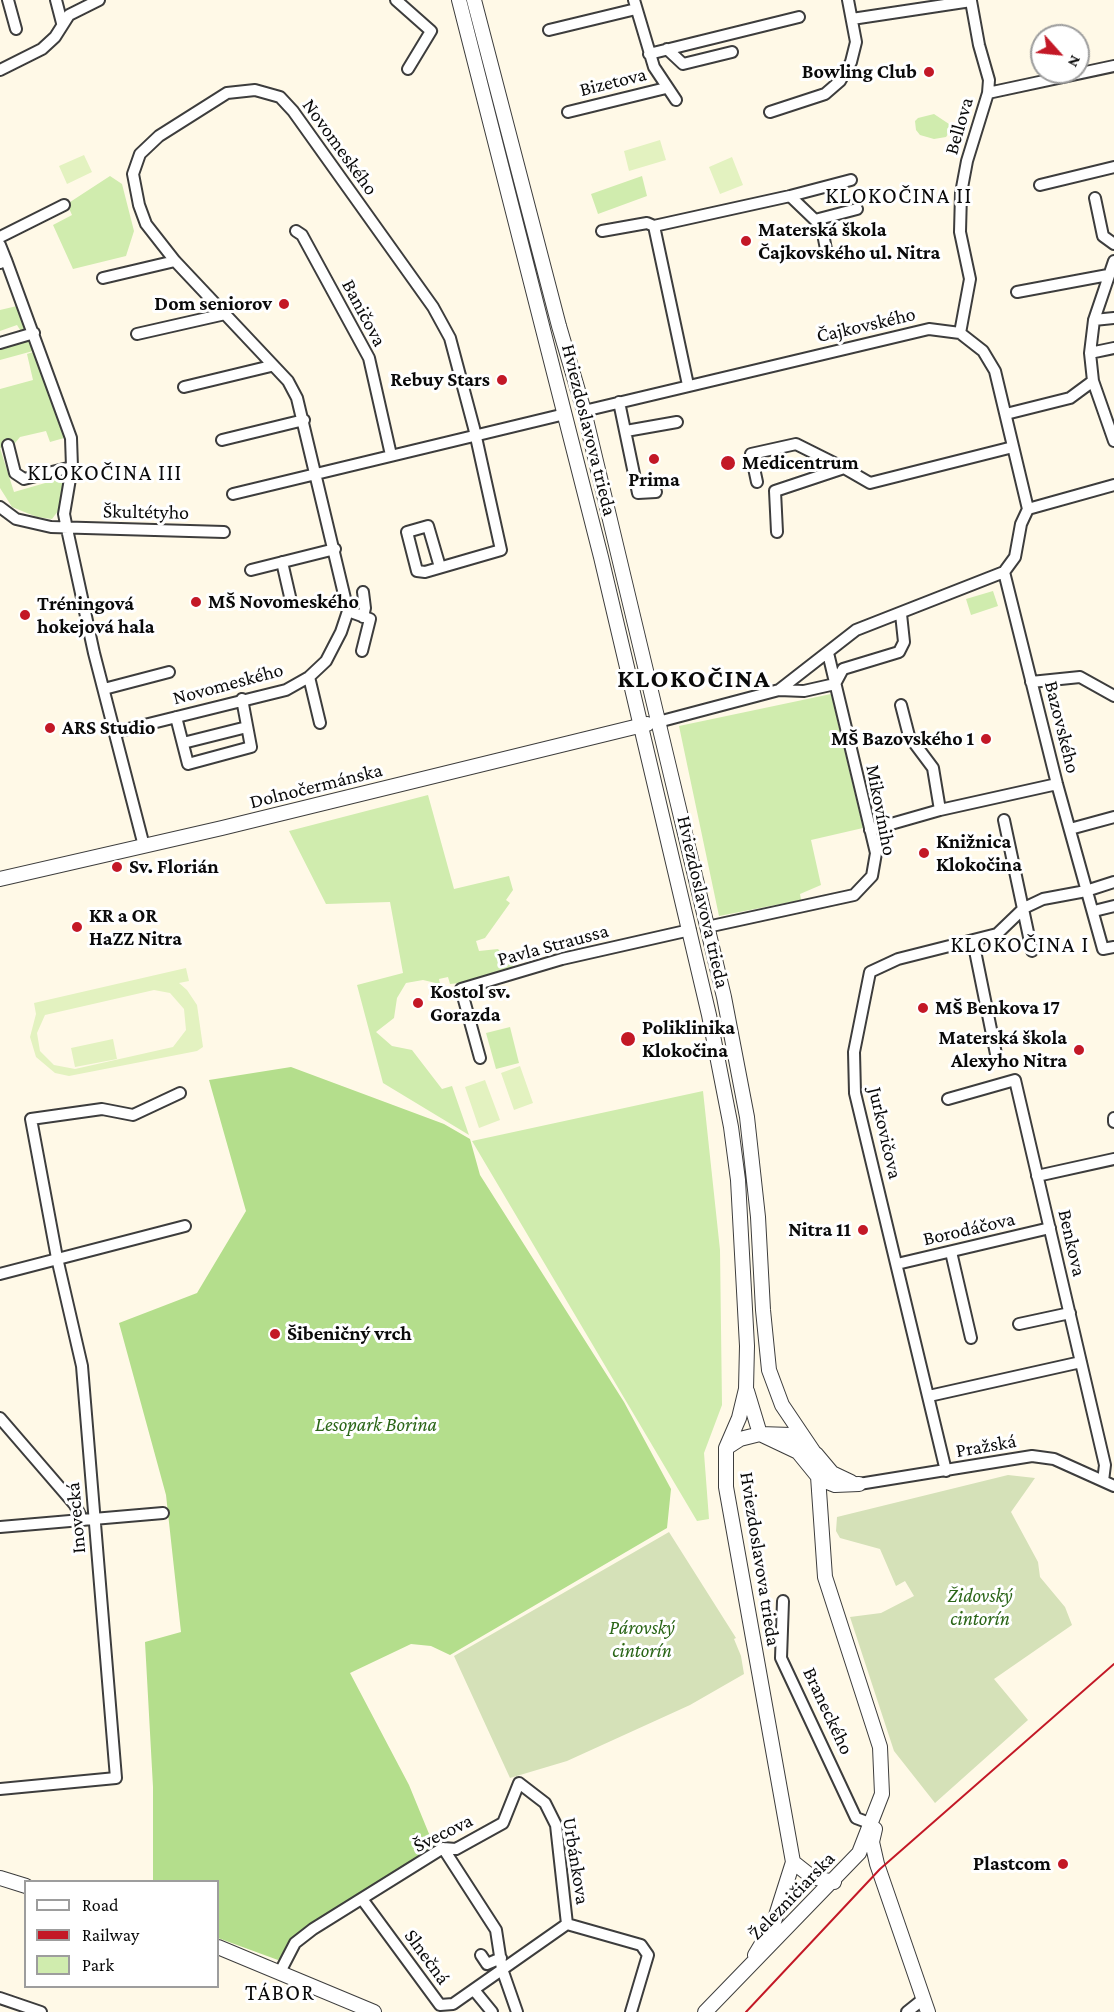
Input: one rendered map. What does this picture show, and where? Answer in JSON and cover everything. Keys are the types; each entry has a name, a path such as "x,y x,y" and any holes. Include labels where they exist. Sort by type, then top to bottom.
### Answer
{"street":[{"path":"8,0 16,29"},
{"path":"56,0 62,23"},
{"path":"0,70 42,49 55,37 69,15 99,0"},
{"path":"396,0 431,31 408,69"},
{"name":"Hviezdoslavova trieda","path":"459,0 601,557 722,1072 738,1180 747,1346 746,1389 739,1418 726,1448 726,1487 793,1862"},
{"name":"Hviezdoslavova trieda","path":"474,0 556,315 584,411 724,997 747,1117 758,1217 762,1310 769,1370 782,1405 809,1445 820,1479 825,1577 880,1747 882,1794 872,1824"},
{"path":"770,112 825,94 840,81 851,62 856,42 848,0"},
{"path":"852,19 971,1"},
{"name":"Bellova","path":"960,333 970,279 960,232 961,193 967,161 988,93 989,80 979,45 971,1"},
{"name":"Bizetova","path":"549,30 635,4 649,54 666,88 676,100"},
{"name":"Bizetova","path":"649,54 799,17"},
{"path":"667,49 682,64 732,52"},
{"path":"988,93 1114,66"},
{"name":"Bizetova","path":"568,112 666,88"},
{"name":"Novomeského","path":"116,732 242,699 286,690 309,677 326,661 341,632 348,611 297,398 288,381 175,261 146,224 139,205 133,174 140,154 159,136 227,93 255,90 280,97 293,111 434,307 450,338 476,434 501,550 440,567"},
{"path":"1040,184 1114,167"},
{"path":"602,231 647,223 654,226 851,180"},
{"path":"790,196 815,220 857,209"},
{"path":"1095,198 1103,236 1114,244"},
{"path":"0,237 64,205"},
{"path":"820,219 826,254"},
{"path":"654,226 688,385"},
{"name":"Baničova","path":"296,231 302,235 369,358 391,455"},
{"path":"0,245 3,261 34,333 71,438 72,467 64,514 104,689 144,846"},
{"path":"103,278 175,261"},
{"path":"1114,261 1094,320 1090,353 1094,381 1114,441"},
{"path":"1017,292 1108,275"},
{"path":"137,334 225,315"},
{"path":"1094,320 1114,318"},
{"name":"Čajkovského","path":"584,411 929,329 960,333"},
{"path":"0,343 34,333"},
{"path":"779,690 856,630 1004,572 1015,557 1021,524 1028,509 1006,414 995,371 983,351 960,333"},
{"path":"1090,353 1114,348"},
{"path":"184,387 272,366"},
{"path":"1006,414 1070,398 1094,381"},
{"path":"619,402 638,494 656,492"},
{"path":"233,494 476,434 584,411"},
{"path":"222,440 304,420"},
{"path":"626,431 677,422"},
{"path":"757,482 751,454 796,444 870,483 1013,447"},
{"path":"8,445 15,473 24,479 72,467"},
{"path":"777,532 775,491 844,468"},
{"path":"1028,509 1114,485"},
{"name":"Škultétyho","path":"0,507 27,523 67,529 224,532"},
{"path":"251,570 335,549"},
{"path":"601,557 618,553"},
{"path":"282,562 291,601"},
{"name":"Bazovského","path":"1004,572 1057,784 1103,949 1114,947"},
{"path":"363,592 365,608 363,617"},
{"path":"348,611 370,620 362,651"},
{"path":"658,722 779,690 804,691 835,684 843,669 899,652 904,642 901,614"},
{"name":"Mikovíniho","path":"707,927 854,895 872,876 876,854 828,653"},
{"name":"Novomeského","path":"104,689 168,672"},
{"path":"309,677 320,723"},
{"path":"1031,682 1080,677 1114,696"},
{"path":"176,717 188,764 251,747 242,699"},
{"path":"901,705 909,736 933,768 940,810"},
{"name":"Dolnočermánska","path":"0,879 658,722"},
{"path":"183,743 248,727"},
{"path":"870,830 940,810 1057,784"},
{"path":"1070,829 1114,817"},
{"path":"1004,820 1032,951"},
{"name":"Jurkovičova","path":"946,1471 855,1093 854,1052 870,972 898,959 997,934 1024,908 1043,899 1086,891 1114,882"},
{"path":"1094,911 1114,906"},
{"path":"690,930 707,927"},
{"name":"Pavla Straussa","path":"480,1058 461,989 562,959 690,930"},
{"path":"973,941 996,1054"},
{"name":"Benkova","path":"948,1099 1015,1080 1105,1465 1103,1481"},
{"name":"Inovecká","path":"0,1789 116,1778 88,1519 82,1366 57,1258 31,1119 102,1108 133,1115 180,1093"},
{"path":"1037,1176 1114,1159"},
{"path":"0,1274 185,1226"},
{"name":"Borodáčova","path":"897,1264 1050,1228"},
{"path":"951,1252 970,1338"},
{"path":"1019,1324 1070,1313"},
{"path":"929,1396 1081,1362"},
{"path":"746,1389 760,1434 798,1452 820,1479 835,1485 859,1484"},
{"path":"0,1418 88,1519"},
{"path":"726,1448 740,1439 760,1434 791,1435 809,1445 832,1473 859,1484"},
{"name":"Pražská","path":"859,1484 1032,1456 1054,1459 1114,1486"},
{"path":"820,1511 832,1493 859,1484"},
{"path":"0,1527 163,1513"},
{"name":"Braneckého","path":"783,1601 781,1658 856,1818 872,1824"},
{"name":"Švecova","path":"362,1899 442,1848 456,1849 502,1823 519,1783"},
{"name":"Urbánkova","path":"519,1783 545,1803 556,1825 567,1924"},
{"path":"882,1794 880,1813 872,1842 877,1864 890,1895 925,2006 907,2012"},
{"name":"Železničiarska","path":"705,2012 845,1870 859,1853 872,1824"},
{"path":"442,1848 496,1930 502,1963 518,2012"},
{"path":"845,1870 866,1859 877,1864"},
{"path":"793,1862 812,1877 834,1882"},
{"name":"Železničiarska","path":"731,1988 773,1925 793,1862"},
{"path":"0,1878 24,1885"},
{"path":"280,1972 295,1943 362,1899"},
{"name":"Slnečná","path":"362,1899 440,2005 453,2004 474,1990 502,1963 567,1924"},
{"path":"567,1924 641,1945 648,1955 631,2012"},
{"path":"219,1947 374,2012"},
{"path":"481,1955 487,1964 502,1963"},
{"name":"Slnečná","path":"474,1990 492,2012"},
{"path":"0,1998 41,2012"}],"green space":[{"path":"934,114 949,124 950,131 946,137 934,139 920,135 916,130 915,121 918,118"},
{"path":"660,140 666,160 629,171 624,151"},
{"path":"84,155 92,172 67,184 59,166"},
{"path":"732,157 743,185 720,194 709,167"},
{"path":"110,176 122,184 134,231 126,256 73,269 53,225 72,215 67,204"},
{"path":"642,176 647,196 598,214 591,194"},
{"path":"17,306 26,329 22,333 17,325 0,331 0,310"},
{"path":"30,340 33,351 0,360 0,349"},
{"path":"33,352 64,438 50,442 46,431 20,437 15,443 0,448 0,389 33,380 27,354"},
{"path":"0,448 14,492 66,477 58,511 52,519 37,517 12,507 0,488"},
{"path":"993,591 998,606 971,615 966,599"},
{"path":"831,694 863,828 811,840 821,885 800,894 801,900 719,916 679,726"},
{"path":"428,795 454,889 509,876 513,890 506,900 510,903 485,938 476,941 479,951 498,949 515,968 459,983 450,984 448,977 439,979 440,984 423,980 406,983 397,998 394,1018 376,1032 392,1046 412,1050 442,1089 452,1086 469,1135 383,1083 357,985 403,973 390,902 326,904 289,831"},
{"path":"186,968 189,981 179,983 197,1005 203,1047 197,1051 69,1076 55,1073 36,1057 30,1037 36,1014 34,1003","holes":["154,990 170,993 184,1009 186,1030 173,1047 75,1069 54,1065 40,1051 37,1033 45,1015"]},
{"path":"510,1027 519,1063 496,1069 486,1033"},
{"path":"113,1039 117,1059 75,1067 71,1048"},
{"path":"520,1066 533,1103 514,1110 501,1073"},
{"name":"Lesopark Borina","path":"291,1067 444,1124 470,1139 480,1175 624,1402 671,1489 667,1528 450,1655 431,1646 411,1644 350,1673 409,1785 434,1846 278,1960 219,1938 219,1880 153,1880 153,1787 145,1642 181,1632 166,1495 119,1323 197,1293 246,1211 209,1080"},
{"path":"485,1080 500,1120 479,1128 465,1087"},
{"path":"703,1091 720,1250 722,1405 704,1453 709,1519 697,1521 472,1141"},
{"name":"Židovský cintorín","path":"1008,1475 1035,1478 1011,1512 1038,1562 1040,1577 1065,1607 1072,1625 994,1679 1028,1720 935,1803 894,1751 850,1617 881,1613 914,1596 905,1581 896,1586 880,1549 840,1538 836,1531 837,1517"},
{"name":"Párovský cintorín","path":"669,1532 736,1638 734,1639 741,1656 744,1674 690,1705 567,1761 510,1778 454,1656"}],"railway":[{"path":"746,2012 880,1869 1114,1664"}],"place":[{"name":"Bowling Club","path":"929,72"},
{"name":"Materská škola Čajkovského ul. Nitra","path":"746,241"},
{"name":"Dom seniorov","path":"284,304"},
{"name":"Rebuy Stars","path":"502,380"},
{"name":"Prima","path":"654,459"},
{"name":"Medicentrum","path":"728,463"},
{"name":"MŠ Novomeského","path":"196,602"},
{"name":"Tréningová hokejová hala","path":"25,615"},
{"name":"ARS Studio","path":"50,728"},
{"name":"MŠ Bazovského 1","path":"986,739"},
{"name":"Knižnica Klokočina","path":"924,853"},
{"name":"Sv. Florián","path":"117,867"},
{"name":"KR a OR HaZZ Nitra","path":"77,927"},
{"name":"Kostol sv. Gorazda","path":"418,1003"},
{"name":"MŠ Benkova 17","path":"923,1008"},
{"name":"Poliklinika Klokočina","path":"628,1039"},
{"name":"Materská škola Alexyho Nitra","path":"1079,1050"},
{"name":"Nitra 11","path":"863,1230"},
{"name":"Šibeničný vrch","path":"275,1334"},
{"name":"Plastcom","path":"1063,1864"}],"district":[{"name":"KLOKOČINA II","path":"899,196"},
{"name":"KLOKOČINA III","path":"105,473"},
{"name":"KLOKOČINA","path":"694,679"},
{"name":"KLOKOČINA I","path":"1020,945"},
{"name":"TÁBOR","path":"280,1993"}]}
